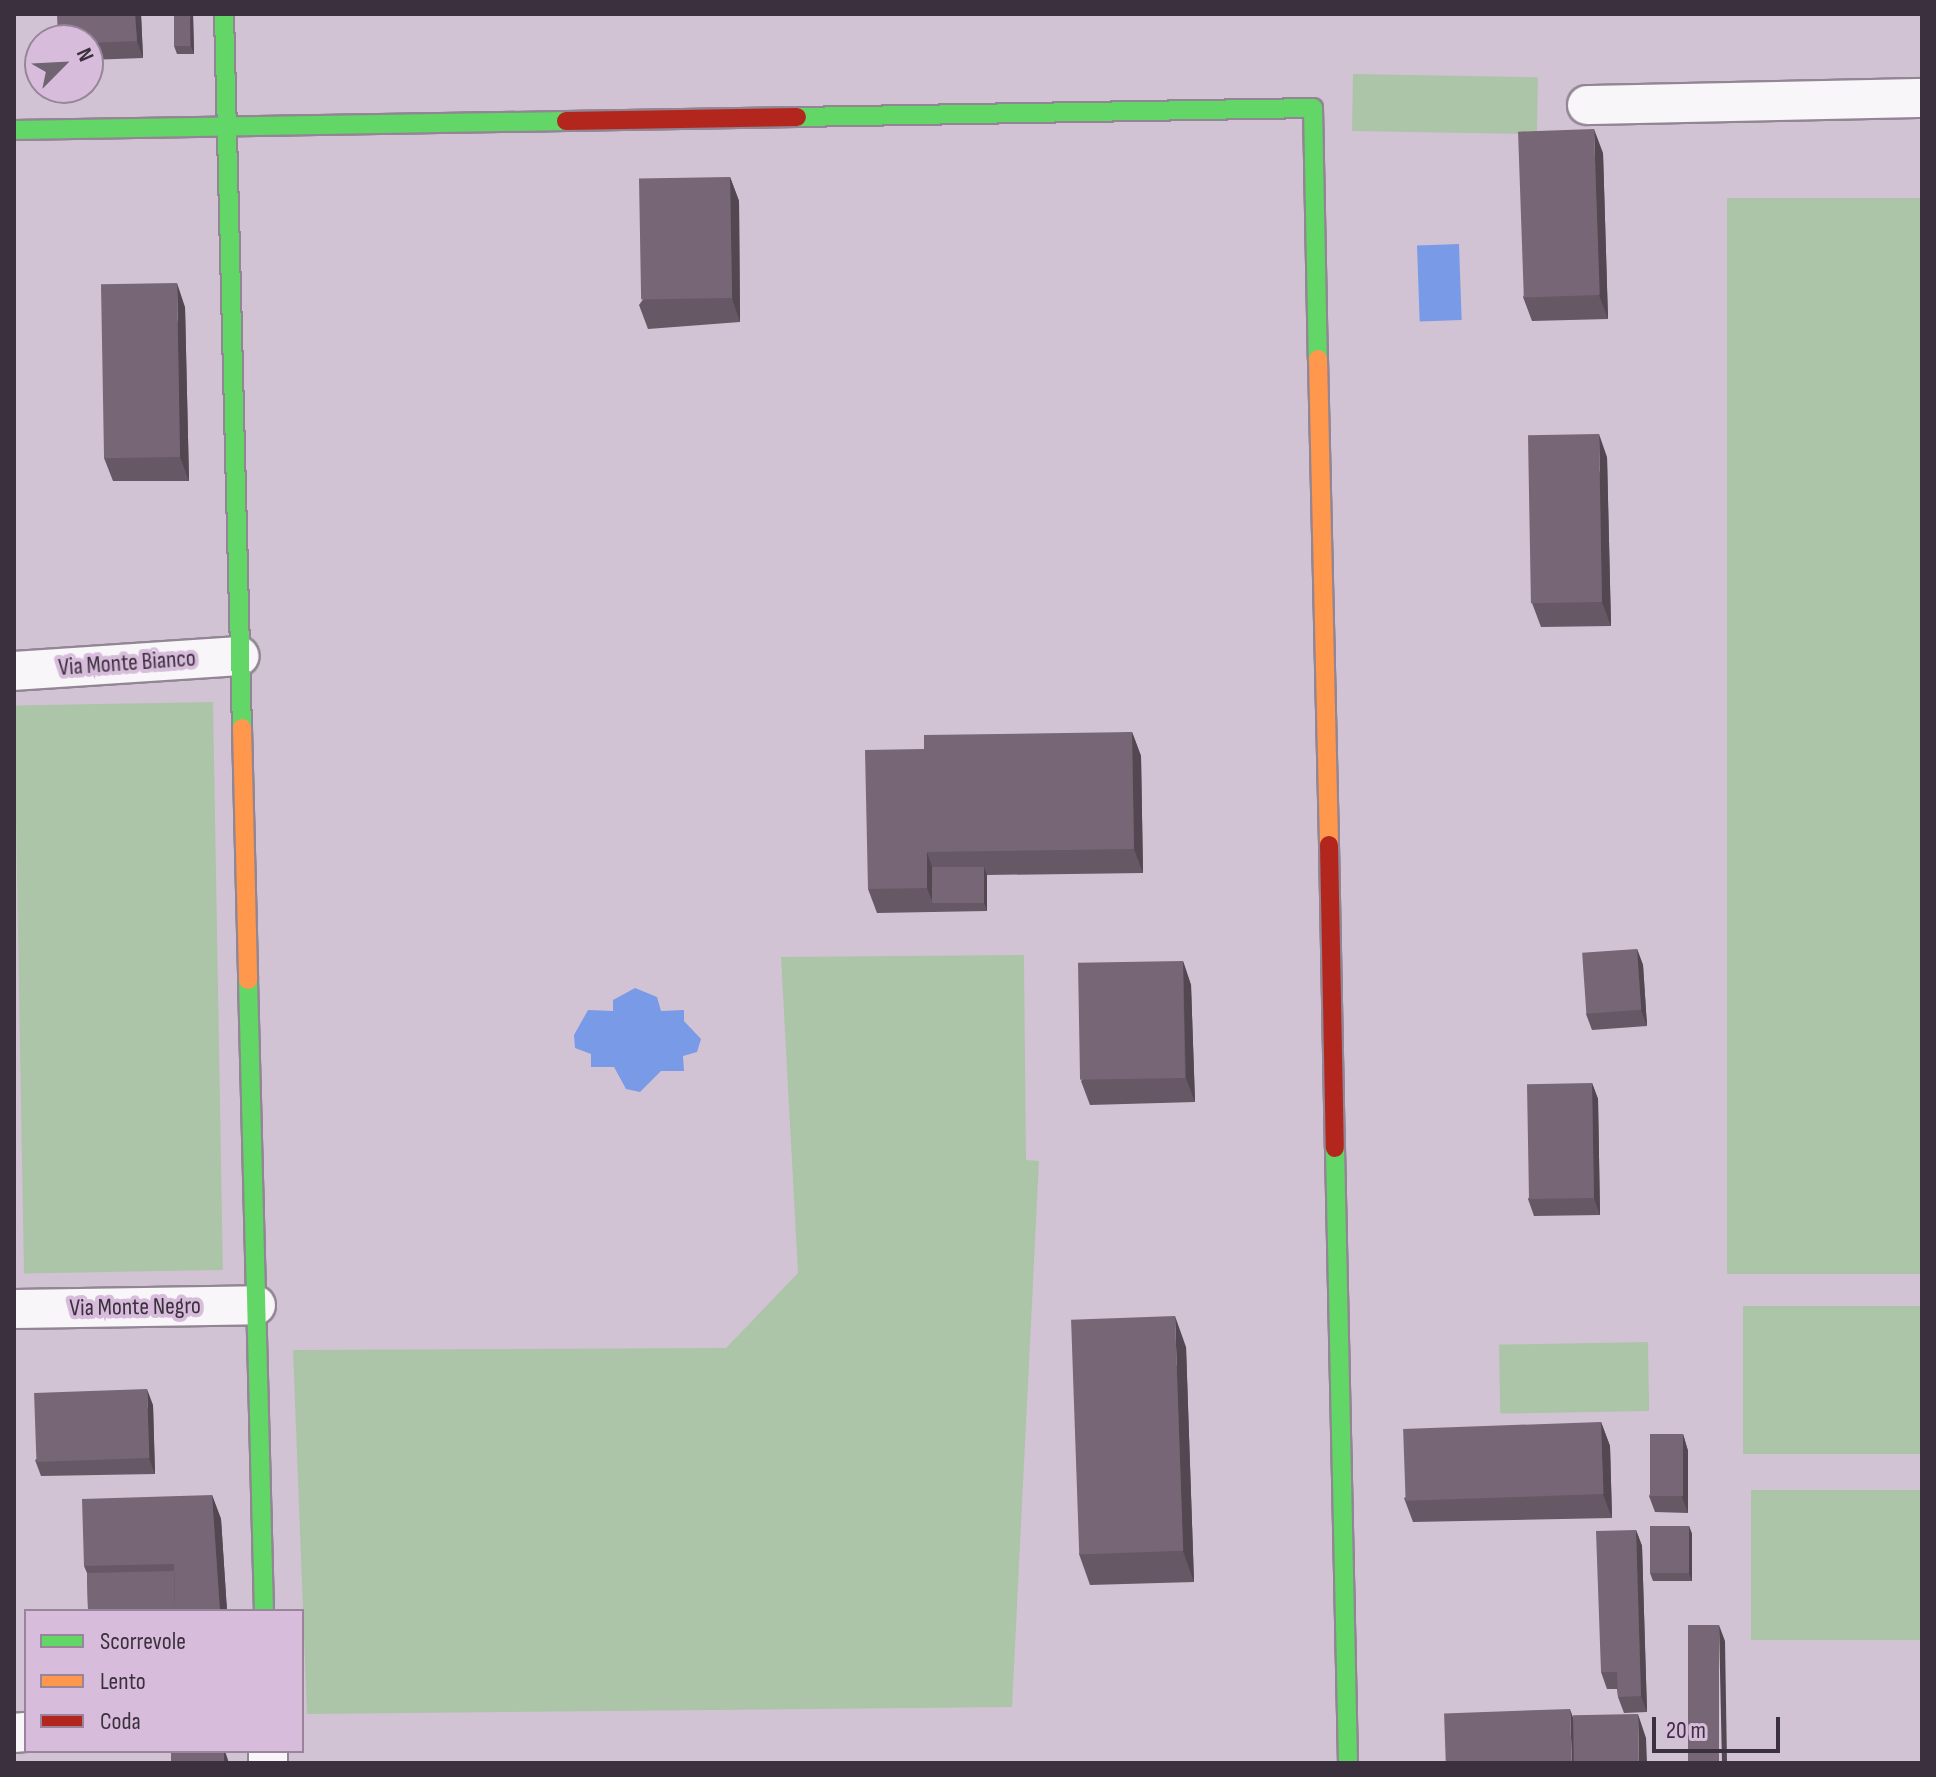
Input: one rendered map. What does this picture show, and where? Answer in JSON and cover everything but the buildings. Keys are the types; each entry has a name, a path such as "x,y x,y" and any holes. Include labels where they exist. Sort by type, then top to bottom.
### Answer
{"street":[{"path":"224,14 264,1609"},
{"path":"1587,105 1922,98"},
{"path":"14,130 1313,108 1348,1763"},
{"name":"Via Monte Bianco","path":"14,671 240,656"},
{"name":"Via Monte Negro","path":"14,1309 256,1305"}],"green space":[{"path":"1353,74 1538,77 1537,134 1352,131"},
{"path":"1727,198 1922,198 1922,1274 1727,1274"},
{"path":"213,702 223,1270 24,1273 14,705"},
{"path":"1024,955 1026,1160 1039,1161 1012,1707 307,1714 293,1350 726,1348 798,1273 781,957"},
{"path":"1743,1306 1922,1306 1922,1454 1743,1454"},
{"path":"1648,1342 1649,1411 1500,1414 1499,1345"},
{"path":"1751,1490 1922,1490 1922,1640 1751,1640"}],"water":[{"path":"1459,244 1462,320 1420,321 1417,245"},
{"path":"635,988 657,997 661,1011 684,1010 684,1021 701,1039 697,1052 683,1056 684,1071 661,1071 640,1092 626,1089 614,1067 591,1067 591,1054 575,1048 574,1035 588,1010 613,1011 613,1000"}],"traffic: fast":[{"path":"224,14 242,728"},
{"path":"797,117 1313,108 1318,359"},
{"path":"14,130 566,121"},
{"path":"248,980 264,1609"},
{"path":"1335,1148 1348,1763"}],"traffic: slow":[{"path":"1318,359 1329,845"},
{"path":"242,728 248,980"}],"traffic: jam":[{"path":"566,121 797,117"},
{"path":"1329,845 1335,1148"}]}
